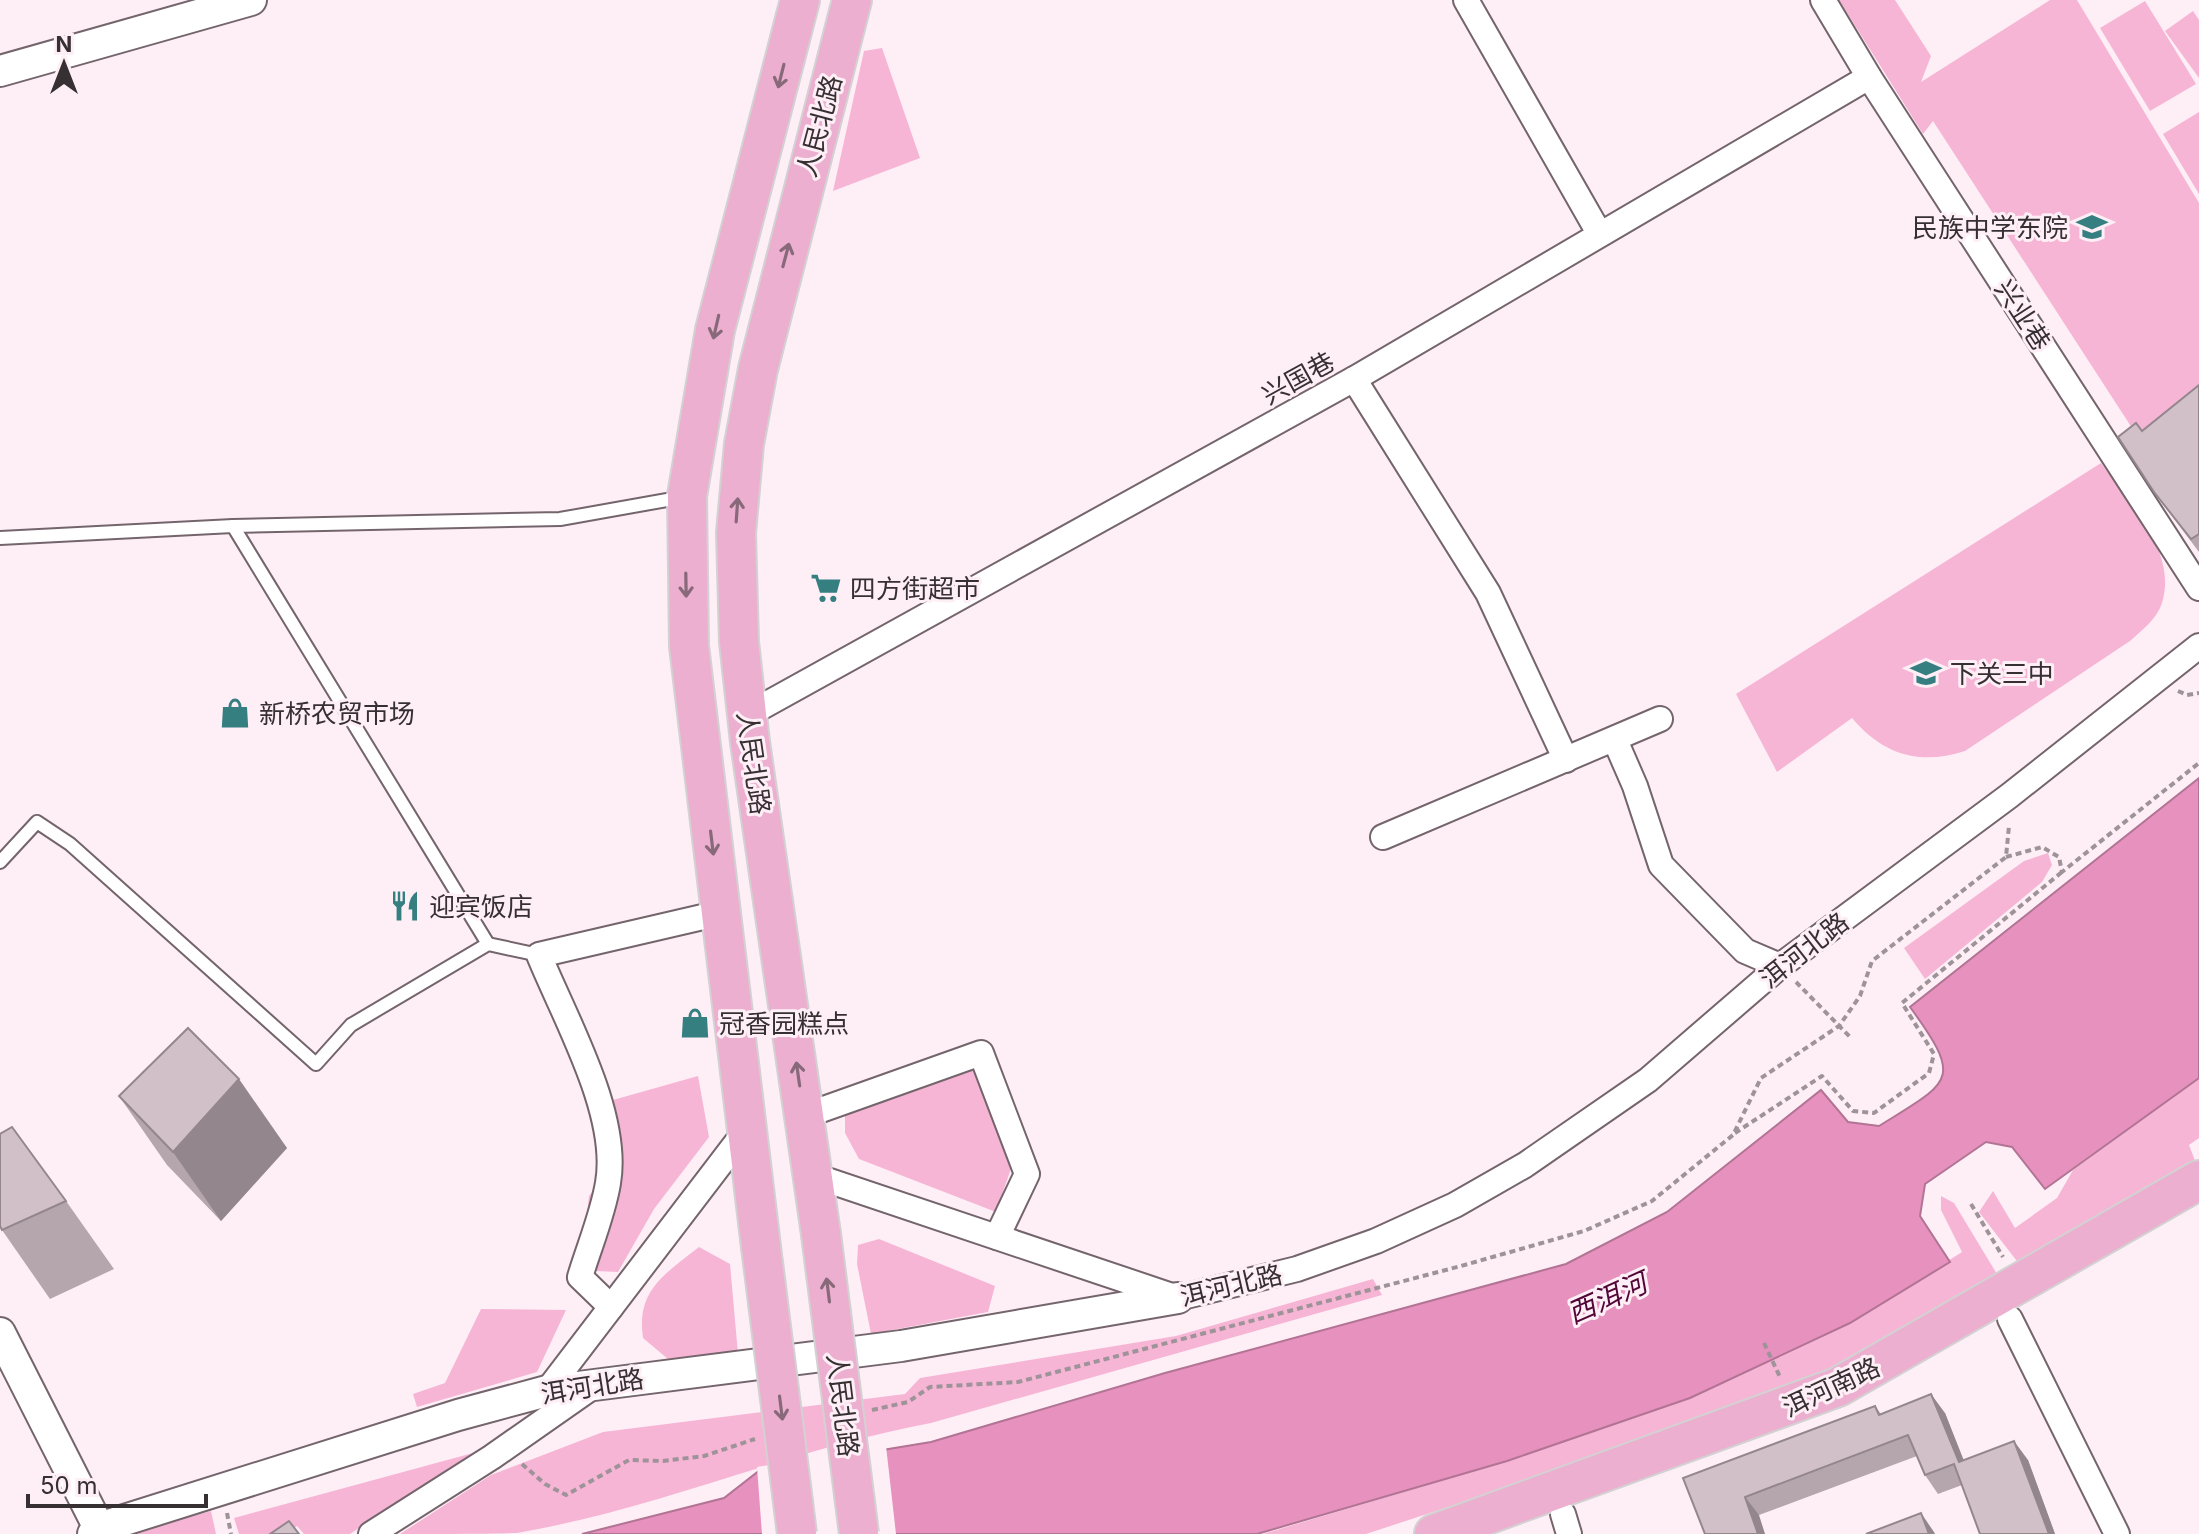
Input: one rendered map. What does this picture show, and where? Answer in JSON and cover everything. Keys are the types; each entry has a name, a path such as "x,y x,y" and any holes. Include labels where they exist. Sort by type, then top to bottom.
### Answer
{"main road":[{"name":"人民北路","path":"797,1534 689,646 687,496 715,330 800,0"},
{"name":"人民北路","path":"852,0 771,311 744,444 735,576 747,715 821,1234 859,1534"},
{"name":"洱河南路","path":"1434,1534 1838,1387 2199,1180"},
{"name":"洱河南路","path":"1508,1534 1566,1524 1849,1410 2199,1209"}],"street":[{"path":"0,71 251,0"},
{"path":"1466,0 1599,233"},
{"name":"兴业巷","path":"1823,0 1869,77 2199,588"},
{"name":"兴国巷","path":"747,715 1354,379 1869,77"},
{"path":"1354,379 1488,593 1566,760"},
{"name":"洱河北路","path":"96,1531 458,1415 547,1391 901,1346 1178,1298 1297,1269 1376,1241 1455,1205 1525,1165 1648,1080 1780,966 2009,796 2199,646"},
{"path":"1383,837 1660,719"},
{"path":"1615,740 1635,786 1661,865 1701,910 1745,951 1780,966"},
{"path":"611,1307 580,1277 609,1182 608,1137 595,1089 539,955 720,913"},
{"path":"804,1116 981,1053 1027,1174 997,1237"},
{"path":"547,1391 747,1129"},
{"path":"812,1175 1178,1298"},
{"path":"2010,1319 2117,1534"},
{"path":"0,1333 96,1531"},
{"path":"371,1534 598,1383"}],"lane":[{"path":"0,538 233,526 560,519 687,496"},
{"path":"233,526 488,944"},
{"path":"0,862 37,822 70,844 316,1064 351,1025 488,944 539,955"}],"path":[{"path":"1733,1135 1822,1076 1853,1111 1874,1113 1929,1073 1934,1054 1902,1003 2199,763"},
{"path":"2006,857 2042,847 2059,857 2062,872"},
{"path":"1780,966 1852,1039"},
{"path":"1764,1343 1785,1387"},
{"path":"865,1412 880,1409"},
{"path":"504,1448 545,1484 566,1495 629,1460 663,1461 704,1456 759,1438"}],"shaded area":[{"name":"民族中学东院","path":"1839,0 1895,0 1931,56 1921,82 2050,0 2077,0 2199,203 2199,400 2143,445 1933,121 1923,134"},
{"path":"2145,1 2196,84 2150,111 2100,28"},
{"path":"2193,11 2199,20 2199,78 2165,31"},
{"path":"882,48 920,158 833,191 864,51"},
{"path":"2199,112 2199,194 2163,134"},
{"path":"2101,463 2148,528 2163,565 2165,584 2162,603 2144,629 1965,751 1932,757 1902,754 1876,740 1852,718 1777,772 1736,694"},
{"path":"2048,853 2052,865 2042,882 1925,979 1904,948 2024,861"},
{"path":"978,1058 1016,1154 996,1212 859,1159 845,1133 845,1109"},
{"path":"698,1076 709,1137 654,1209 618,1272 596,1271 582,1260 589,1196 616,1162 613,1100"},
{"path":"2199,1078 2199,1138 2189,1145 2197,1166 2023,1269 1979,1212 1993,1191 2015,1228 2057,1198 2073,1170"},
{"path":"1941,1196 1954,1203 2003,1284 1836,1374 1366,1534 1263,1534 1507,1461 1690,1398 1850,1323 1962,1252 1941,1210"},
{"path":"879,1239 995,1286 988,1312 871,1334 857,1264 858,1245"},
{"path":"699,1247 730,1264 738,1354 668,1359 643,1338 644,1307 664,1275"},
{"path":"1373,1279 1382,1295 931,1423 827,1448 621,1509 517,1533 400,1534 491,1475 603,1432 905,1394 920,1378 1176,1336"},
{"path":"481,1309 566,1310 537,1372 417,1407 413,1394 445,1383"},
{"path":"473,1453 350,1534 304,1534 297,1526 286,1534 239,1534 234,1518"},
{"path":"211,1511 216,1534 127,1534"}],"water":[{"name":"西洱河","path":"2199,778 2199,1078 2045,1189 2012,1147 1986,1142 1925,1184 1920,1216 1950,1262 1850,1323 1690,1398 1507,1461 1257,1534 582,1534 724,1498 760,1470 931,1442 1165,1373 1566,1264 1667,1212 1821,1090 1848,1122 1879,1126 1922,1099 1942,1077 1943,1065 1938,1050 1910,1007"}],"pier":[{"path":"886,1446 896,1534 762,1534 757,1467"}],"building":[{"path":"2199,385 2199,534 2191,539 2154,492 2118,437 2136,423 2142,431"},
{"path":"188,1028 239,1079 173,1152 119,1096"},
{"path":"12,1127 66,1201 2,1230 0,1134"},
{"path":"1931,1394 1959,1462 2014,1441 2049,1534 1980,1534 1954,1464 1925,1475 1908,1435 1745,1497 1758,1534 1705,1534 1683,1478 1875,1406 1879,1415"},
{"path":"1921,1513 1929,1534 1866,1534"},
{"path":"289,1521 299,1534 270,1534"}],"place":[{"name":"民族中学东院","path":"2092,227"},
{"name":"四方街超市","path":"826,588"},
{"name":"下关三中","path":"1926,673"},
{"name":"新桥农贸市场","path":"235,713"},
{"name":"迎宾饭店","path":"405,906"},
{"name":"冠香园糕点","path":"695,1023"}]}
